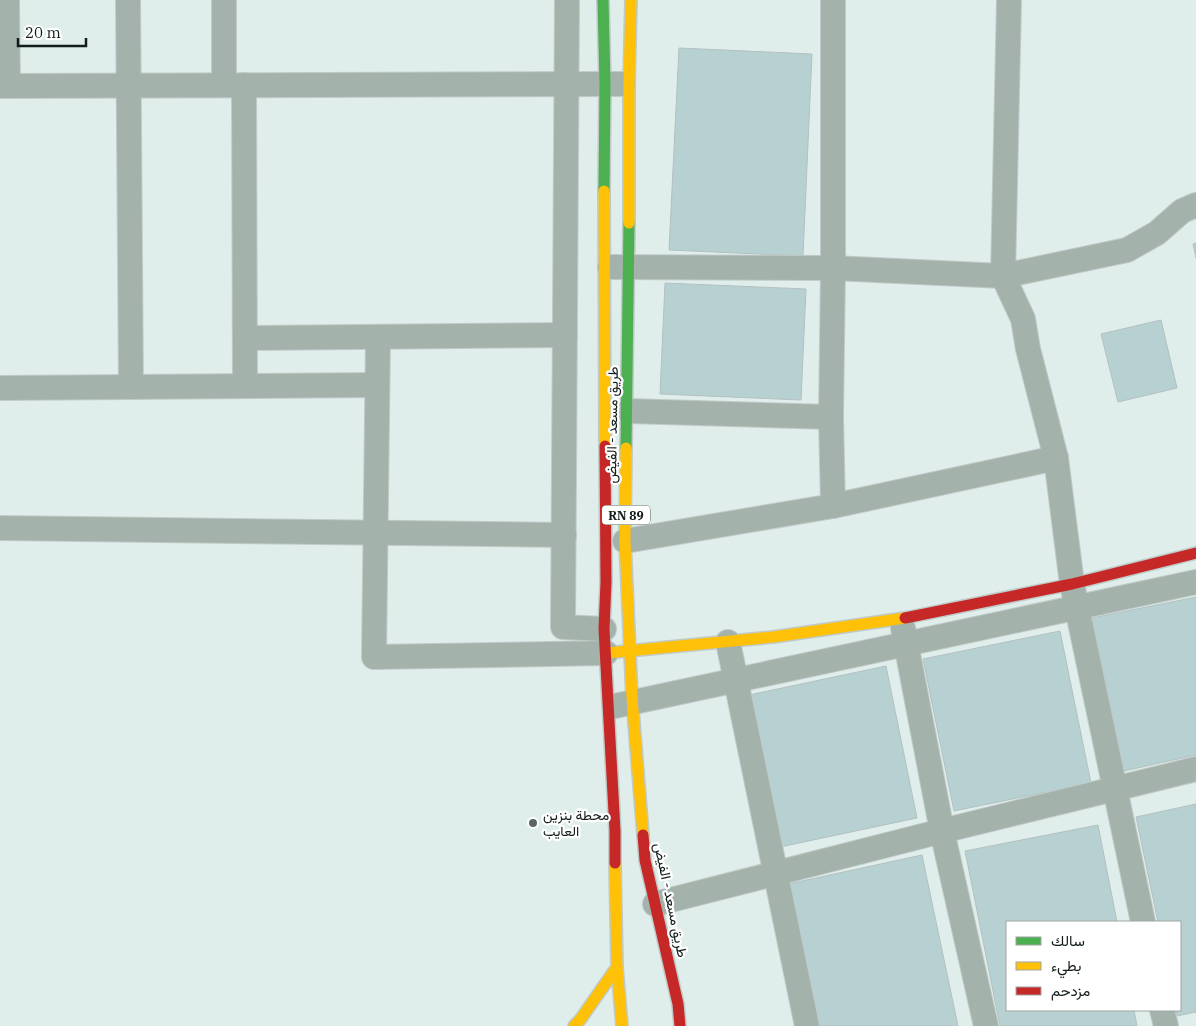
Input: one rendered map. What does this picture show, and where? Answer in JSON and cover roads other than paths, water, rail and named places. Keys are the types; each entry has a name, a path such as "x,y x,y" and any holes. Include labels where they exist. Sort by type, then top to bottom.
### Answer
{"main road":[{"name":"طريق مسعد - الفيض","path":"603,0 605,84 606,582 604,629 615,831 617,967 622,1026"},
{"name":"طريق مسعد - الفيض","path":"631,0 628,411 625,541 632,703 645,860 678,1004 680,1026"},
{"path":"606,653 773,637 901,619 1072,584 1196,553"},
{"path":"574,1026 617,967"}],"street":[{"path":"7,0 4,86 629,84"},
{"path":"128,0 131,387"},
{"path":"224,0 234,85 244,338 244,386"},
{"path":"567,0 563,628 604,629"},
{"path":"833,0 831,417 833,506"},
{"path":"1009,0 1002,276 1023,319 1028,349 1056,458 1072,584 1143,921"},
{"path":"604,267 833,268 1002,276 1127,250 1157,233 1182,211 1196,205"},
{"path":"244,338 565,335"},
{"path":"378,337 374,657 606,653"},
{"path":"0,388 378,385"},
{"path":"628,411 831,417"},
{"path":"625,541 833,506 1056,458"},
{"path":"0,528 564,535"},
{"path":"608,708 1196,582"},
{"path":"901,619 942,831 986,1026"},
{"path":"728,642 807,1026"},
{"path":"655,904 1196,769"},
{"path":"1162,1011 1166,1026"}],"place":[{"name":"محطة بنزين العايب","path":"533,823"}]}
